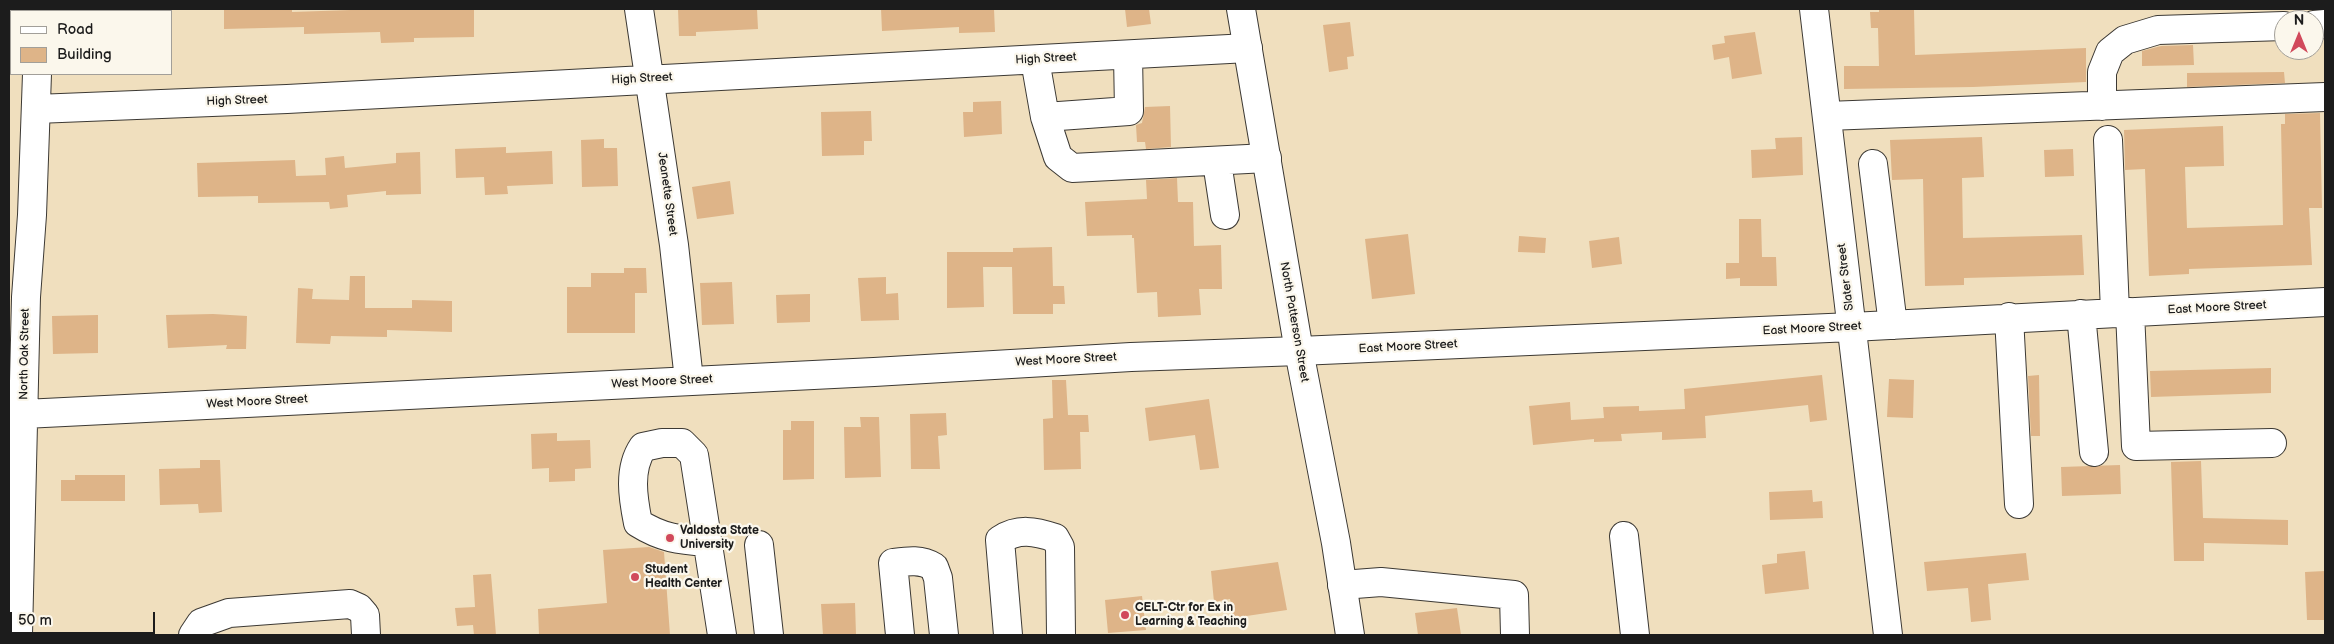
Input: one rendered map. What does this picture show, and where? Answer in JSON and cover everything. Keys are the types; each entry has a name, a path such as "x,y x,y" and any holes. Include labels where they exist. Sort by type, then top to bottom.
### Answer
{"street":[{"name":"Jeanette Street","path":"639,9 674,245 690,380"},
{"name":"North Patterson Street","path":"1241,9 1299,351 1350,635"},
{"name":"Slater Street","path":"1814,9 1888,635"},
{"path":"2102,106 2102,72 2110,52 2125,40 2158,30 2274,26"},
{"name":"High Street","path":"36,109 287,99 650,78 1248,48"},
{"path":"1045,117 1129,111 1128,55"},
{"path":"1034,60 1045,117 1058,157 1072,168 1267,158"},
{"name":"North Oak Street","path":"18,635 26,297 37,75"},
{"path":"1827,116 2325,97"},
{"path":"2108,140 2122,312 2136,446 2272,443"},
{"path":"1217,162 1225,215"},
{"path":"1873,164 1893,324"},
{"name":"East Moore Street","path":"1299,351 1852,327 2325,302"},
{"path":"2080,314 2094,452"},
{"path":"2009,318 2019,504"},
{"name":"West Moore Street","path":"24,414 1131,356 1299,351"},
{"path":"707,542 675,540 652,532 638,523 635,509 633,475 636,457 643,447 662,443 682,443 694,455 722,635"},
{"path":"1008,635 1000,540 1011,532 1044,534 1055,538 1060,547 1061,635"},
{"path":"1624,536 1635,635"},
{"path":"759,546 769,635"},
{"path":"900,635 893,563 920,561 934,567 938,578 944,635"},
{"path":"1342,585 1381,582 1514,595 1515,635"},
{"path":"193,635 201,623 230,613 350,604 359,608 365,615 366,635"}],"building":[{"path":"224,9 292,9 292,12 380,9 474,9 474,37 414,38 414,42 381,43 380,32 304,34 304,27 224,29"},
{"path":"678,9 757,9 758,29 696,32 696,36 679,36"},
{"path":"881,9 994,9 995,32 959,33 959,27 882,31"},
{"path":"1125,9 1149,9 1151,24 1127,27"},
{"path":"1879,9 1914,9 1915,55 2086,48 2086,82 1973,87 1844,89 1844,66 1879,66 1878,28 1871,28 1870,12 1879,12"},
{"path":"1350,22 1354,56 1347,57 1348,69 1329,72 1323,25"},
{"path":"1755,32 1762,74 1732,79 1729,57 1714,60 1712,45 1725,43 1724,36"},
{"path":"2193,45 2194,65 2142,66 2142,51 2161,46"},
{"path":"2284,72 2285,83 2187,87 2187,73"},
{"path":"1001,101 1002,134 964,137 963,112 973,112 973,102"},
{"path":"1170,106 1171,147 1146,149 1145,142 1137,142 1136,125 1142,123 1145,107"},
{"path":"871,111 872,141 864,141 864,155 822,156 821,112"},
{"path":"2320,113 2322,208 2309,208 2312,265 2189,269 2189,274 2149,276 2145,169 2125,170 2124,130 2223,126 2224,166 2185,167 2187,228 2283,225 2281,124 2285,124 2285,114"},
{"path":"1802,137 1803,175 1752,178 1751,150 1776,149 1775,138"},
{"path":"1982,137 1984,177 1962,178 1963,238 2082,235 2084,275 1964,278 1964,285 1925,286 1923,179 1892,180 1890,140"},
{"path":"604,139 604,148 617,148 618,186 582,187 581,140"},
{"path":"506,147 506,153 552,151 553,184 507,186 508,194 485,195 484,177 456,178 455,149"},
{"path":"2073,149 2074,176 2045,177 2044,150"},
{"path":"420,152 421,194 386,195 386,191 347,195 348,207 330,209 329,202 258,203 258,196 198,197 197,163 295,160 296,176 326,175 325,158 344,156 345,168 396,163 396,153"},
{"path":"1177,178 1178,202 1193,202 1194,246 1221,245 1222,289 1199,289 1201,315 1158,317 1157,292 1137,293 1134,238 1132,238 1132,235 1087,236 1085,202 1147,199 1146,180"},
{"path":"730,181 734,214 697,219 692,187"},
{"path":"1739,219 1761,219 1762,257 1776,257 1777,286 1740,286 1740,278 1726,279 1726,263 1739,263"},
{"path":"1408,234 1415,294 1372,299 1365,239"},
{"path":"1519,236 1546,238 1545,253 1518,252"},
{"path":"1619,237 1622,264 1592,268 1589,241"},
{"path":"1052,247 1053,286 1064,286 1065,304 1053,304 1053,314 1013,314 1012,267 983,267 984,307 947,308 947,252 1013,252 1013,248"},
{"path":"624,268 646,268 647,293 635,293 635,333 567,333 567,287 591,287 591,273 624,273"},
{"path":"350,276 365,276 365,308 412,308 412,300 452,301 452,332 387,330 387,337 331,336 330,344 296,343 298,288 313,289 312,299 349,300"},
{"path":"886,277 886,294 898,293 899,320 861,321 858,278"},
{"path":"732,282 734,324 702,325 700,283"},
{"path":"810,294 810,322 777,323 776,295"},
{"path":"213,314 247,316 246,349 226,349 227,345 168,348 166,315"},
{"path":"98,315 98,353 53,354 52,316"},
{"path":"2271,368 2271,393 2151,397 2150,371"},
{"path":"1822,375 1827,420 1810,422 1808,405 1705,416 1706,438 1662,440 1662,432 1621,434 1622,441 1594,442 1594,439 1533,445 1529,406 1570,402 1571,420 1604,418 1603,407 1639,406 1639,411 1685,409 1684,389"},
{"path":"2039,375 2040,436 2031,436 2028,376"},
{"path":"1889,379 1914,380 1913,418 1887,417"},
{"path":"1052,380 1066,380 1068,415 1088,415 1089,432 1080,432 1081,469 1044,470 1043,419 1053,418"},
{"path":"1209,399 1219,468 1200,470 1195,435 1149,441 1145,408"},
{"path":"946,413 947,435 938,436 940,469 911,469 910,414"},
{"path":"860,417 879,417 881,477 845,478 844,427 861,427"},
{"path":"791,421 814,421 814,479 783,480 783,430 791,430"},
{"path":"557,433 557,441 590,440 591,468 575,469 575,481 549,482 549,468 532,469 531,434"},
{"path":"200,460 220,460 222,512 199,513 198,504 160,505 159,469 200,468"},
{"path":"2201,461 2203,518 2288,520 2288,545 2204,543 2204,561 2174,561 2171,462"},
{"path":"2120,465 2121,494 2062,496 2061,467"},
{"path":"75,475 125,475 125,501 61,501 61,480 75,480"},
{"path":"1812,490 1813,502 1822,501 1823,518 1770,520 1769,492"},
{"name":"Student Health Center","path":"649,547 664,552 670,635 539,635 538,609 607,603 603,550"},
{"path":"1805,551 1809,589 1765,594 1762,565 1777,563 1777,554"},
{"path":"2026,553 2029,580 1988,584 1991,620 1971,622 1968,588 1927,591 1924,562"},
{"path":"1278,562 1287,610 1233,618 1230,599 1214,602 1211,571"},
{"path":"2325,571 2325,620 2307,620 2305,572"},
{"path":"491,574 496,635 474,635 473,625 457,626 455,608 475,607 473,575"},
{"name":"CELT-Ctr for Ex in Learning & Teaching","path":"1142,596 1146,630 1108,633 1105,600"},
{"path":"855,603 856,635 823,635 821,604"},
{"path":"1457,608 1461,635 1418,635 1415,613"}],"place":[{"name":"Valdosta State University","path":"670,538"},
{"name":"Student Health Center","path":"635,577"},
{"name":"CELT-Ctr for Ex in Learning & Teaching","path":"1125,615"}]}
